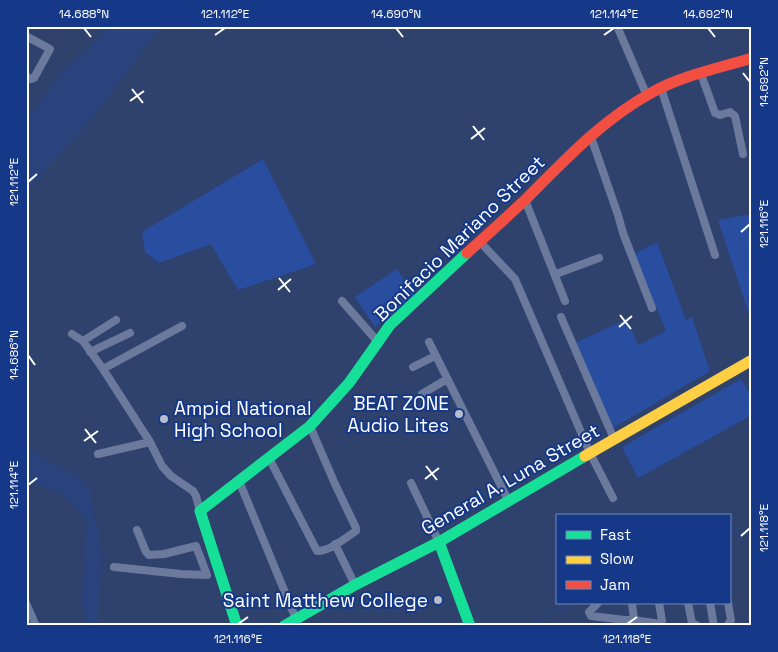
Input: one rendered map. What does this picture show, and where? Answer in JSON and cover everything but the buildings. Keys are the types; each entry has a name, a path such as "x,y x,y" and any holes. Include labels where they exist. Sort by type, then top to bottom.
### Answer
{"street":[{"path":"617,26 646,96"},
{"path":"26,36 50,49 34,78 31,79 26,76"},
{"name":"Bonifacio Mariano Street","path":"200,511 310,426 349,383 390,325 525,200 574,151 614,116 661,88 752,58"},
{"path":"701,74 715,113 720,115 730,112 735,116 743,154"},
{"path":"661,88 715,255"},
{"path":"591,138 623,233 652,308"},
{"path":"525,200 556,274 565,301"},
{"path":"480,242 515,279 590,453 613,498"},
{"path":"556,274 599,258"},
{"path":"342,301 378,342"},
{"path":"561,317 614,439"},
{"path":"83,342 116,320"},
{"path":"103,368 182,326"},
{"path":"90,352 130,333"},
{"path":"72,334 83,342 103,368 150,442 162,466 171,476 193,491 196,496 237,626"},
{"path":"428,342 508,500"},
{"path":"413,367 435,356"},
{"name":"General A. Luna Street","path":"284,626 355,585 439,542 508,500 752,360"},
{"path":"422,394 447,379"},
{"path":"269,458 314,548 320,551 356,531 310,426"},
{"path":"98,454 150,442"},
{"path":"239,481 296,619"},
{"path":"411,483 439,542 470,626"},
{"path":"137,530 149,555 164,554 196,546 207,575"},
{"path":"335,544 355,585"},
{"path":"114,567 207,575 220,572"},
{"path":"26,603 36,626"},
{"path":"597,604 589,612 591,616 660,624 662,621 659,604"},
{"path":"632,604 634,620"},
{"path":"688,604 692,622 698,626"},
{"path":"710,604 714,626"},
{"path":"727,626 731,620 728,604"}],"shaded area":[{"path":"106,26 161,26 95,115 26,191 26,121 62,72 101,35"},
{"path":"263,159 316,264 238,290 211,244 159,263 145,252 142,232"},
{"path":"752,214 752,324 718,220"},
{"path":"657,242 686,320 692,317 710,371 613,428 573,344 627,319 638,345 666,331 634,254"},
{"path":"397,269 415,295 375,327 355,297"},
{"path":"741,379 752,397 752,415 638,478 622,447"},
{"path":"26,449 82,478 90,490 95,522 100,530 97,536 103,558 98,593 98,626 85,626 82,600 87,522 72,503 58,492 26,481"}],"waterway":[{"path":"730,529 752,537"},
{"path":"533,626 535,622 552,611 564,610 571,604"}],"traffic: fast":[{"path":"237,626 200,511 310,426 349,383 390,325 467,253"},
{"path":"284,626 355,585 439,542 585,456"},
{"path":"439,542 470,626"}],"traffic: slow":[{"path":"585,456 752,360"}],"traffic: jam":[{"path":"467,253 616,115 662,87 700,73 752,58"}],"place":[{"name":"BEAT ZONE Audio Lites","path":"459,414"},
{"name":"Ampid National High School","path":"164,419"},
{"name":"Saint Matthew College","path":"438,600"}]}
